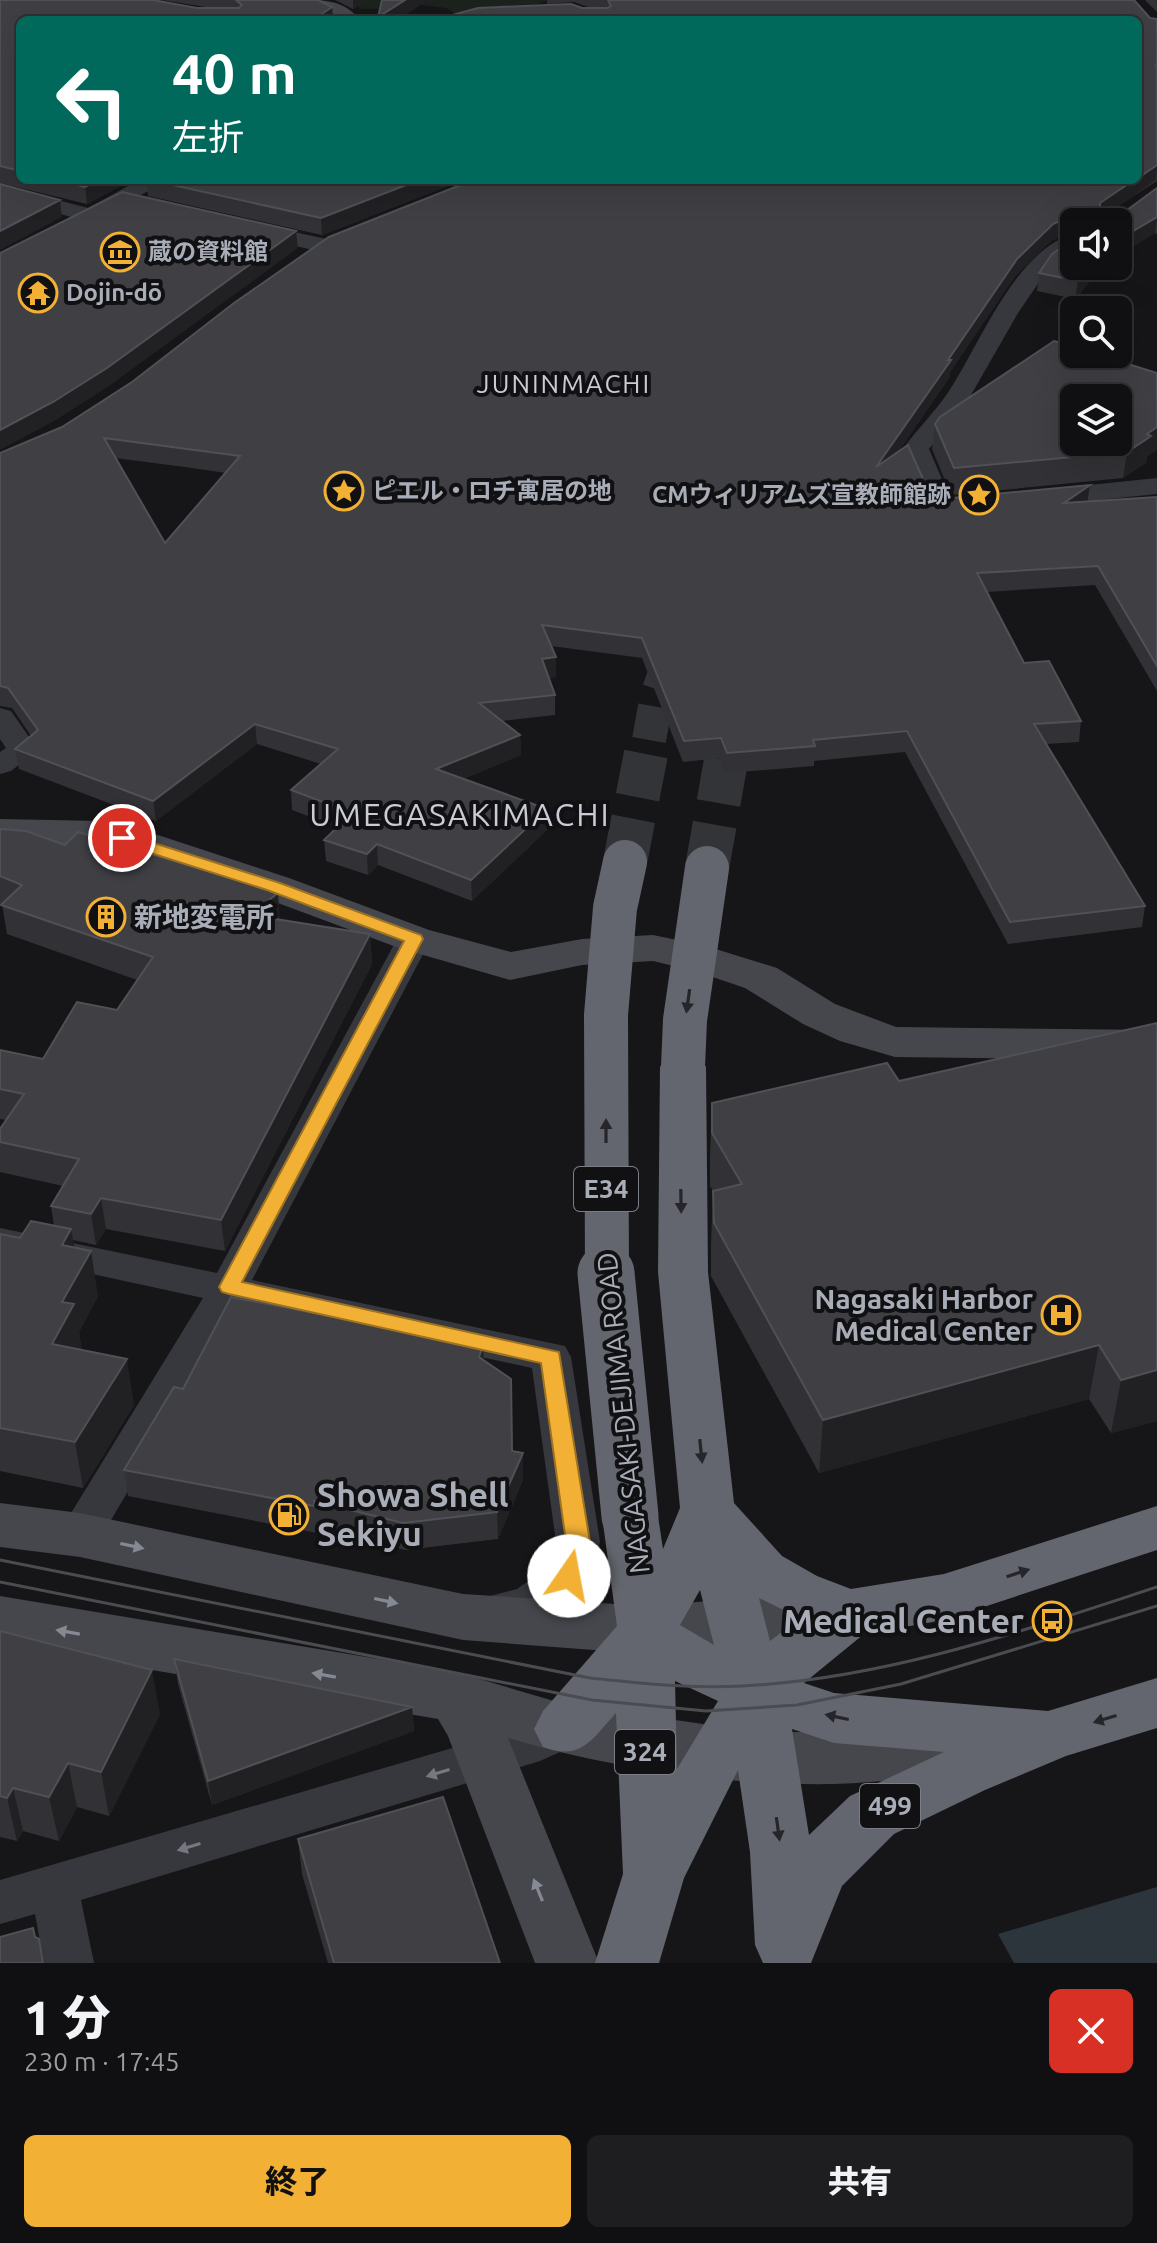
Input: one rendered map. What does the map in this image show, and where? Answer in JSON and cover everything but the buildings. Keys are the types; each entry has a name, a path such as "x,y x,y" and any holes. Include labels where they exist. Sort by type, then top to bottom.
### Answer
{"highway":[{"name":"NAGASAKI-DEJIMA ROAD","path":"625,862 615,908 606,1015 606,1253 630,1516 646,1630 645,1743 654,1874"},
{"name":"NAGASAKI-DEJIMA ROAD","path":"707,868 685,1020 681,1153 683,1272 707,1508 757,1692"},
{"name":"NAGASAKI-DEJIMA ROAD","path":"646,1630 677,1580 707,1508"},
{"path":"707,1508 762,1572 797,1592 849,1613"},
{"path":"627,1963 654,1874 742,1755 757,1692 794,1655 849,1613 944,1597 1157,1528"},
{"path":"564,1729 602,1690 646,1630 670,1651 757,1692 834,1718 1054,1734"},
{"name":"499","path":"784,1954 818,1868 872,1815 964,1771 1054,1734 1157,1703"},
{"path":"742,1755 781,1852 784,1954"}],"street":[{"path":"312,0 338,9 344,16"},
{"path":"67,227 148,184"},
{"path":"0,191 91,215"},
{"path":"122,199 151,206"},
{"path":"236,226 322,246"},
{"path":"298,263 322,246 350,235"},
{"path":"1060,250 1040,264 1006,313 959,395 916,449 940,507 1157,486"},
{"path":"0,717 23,750 0,765"},
{"path":"0,831 101,833 143,844 274,887 414,939 510,966 582,952 653,948 706,960 761,978 819,1014 856,1031 895,1042 1157,1045"},
{"path":"80,1535 229,1287 414,939"},
{"path":"0,1241 551,1357 578,1542 569,1576 528,1605 463,1617"},
{"path":"0,1525 80,1535 463,1617 646,1630 849,1613"},
{"path":"0,1620 456,1697 564,1729 742,1755 838,1758 1054,1734"},
{"path":"456,1697 474,1726 567,1963"},
{"path":"0,1902 486,1759 524,1747 564,1729"},
{"path":"54,1887 69,1963"}],"shaded area":[{"path":"366,0 549,0 513,12 456,14 446,8 406,3 396,8 360,9 356,4"},
{"path":"1157,1887 1157,1963 1014,1963 998,1934"}],"tunnel":[{"path":"649,740 657,696 677,639"},
{"path":"730,740 735,709"},
{"path":"625,862 649,738"},
{"path":"707,868 730,738"}],"tram line":[{"path":"0,1560 590,1678 704,1687 795,1682 901,1663 1004,1636 1157,1587"},
{"path":"0,1582 592,1700 706,1711 797,1705 901,1684 1157,1606"}],"place":[{"name":"蔵の資料館","path":"120,252"},
{"name":"Dojin-dō","path":"38,293"},
{"name":"ピエル・ロチ寓居の地","path":"344,491"},
{"name":"CMウィリアムズ宣教師館跡","path":"979,495"},
{"name":"新地変電所","path":"106,917"},
{"name":"Nagasaki Harbor Medical Center","path":"1061,1315"},
{"name":"Showa Shell Sekiyu","path":"289,1515"},
{"name":"Medical Center","path":"1052,1621"}],"district":[{"name":"JUNINMACHI","path":"564,384"},
{"name":"UMEGASAKIMACHI","path":"460,815"}],"route":[{"path":"122,838 274,887 414,939 229,1287 551,1357 578,1542 569,1576"}]}
